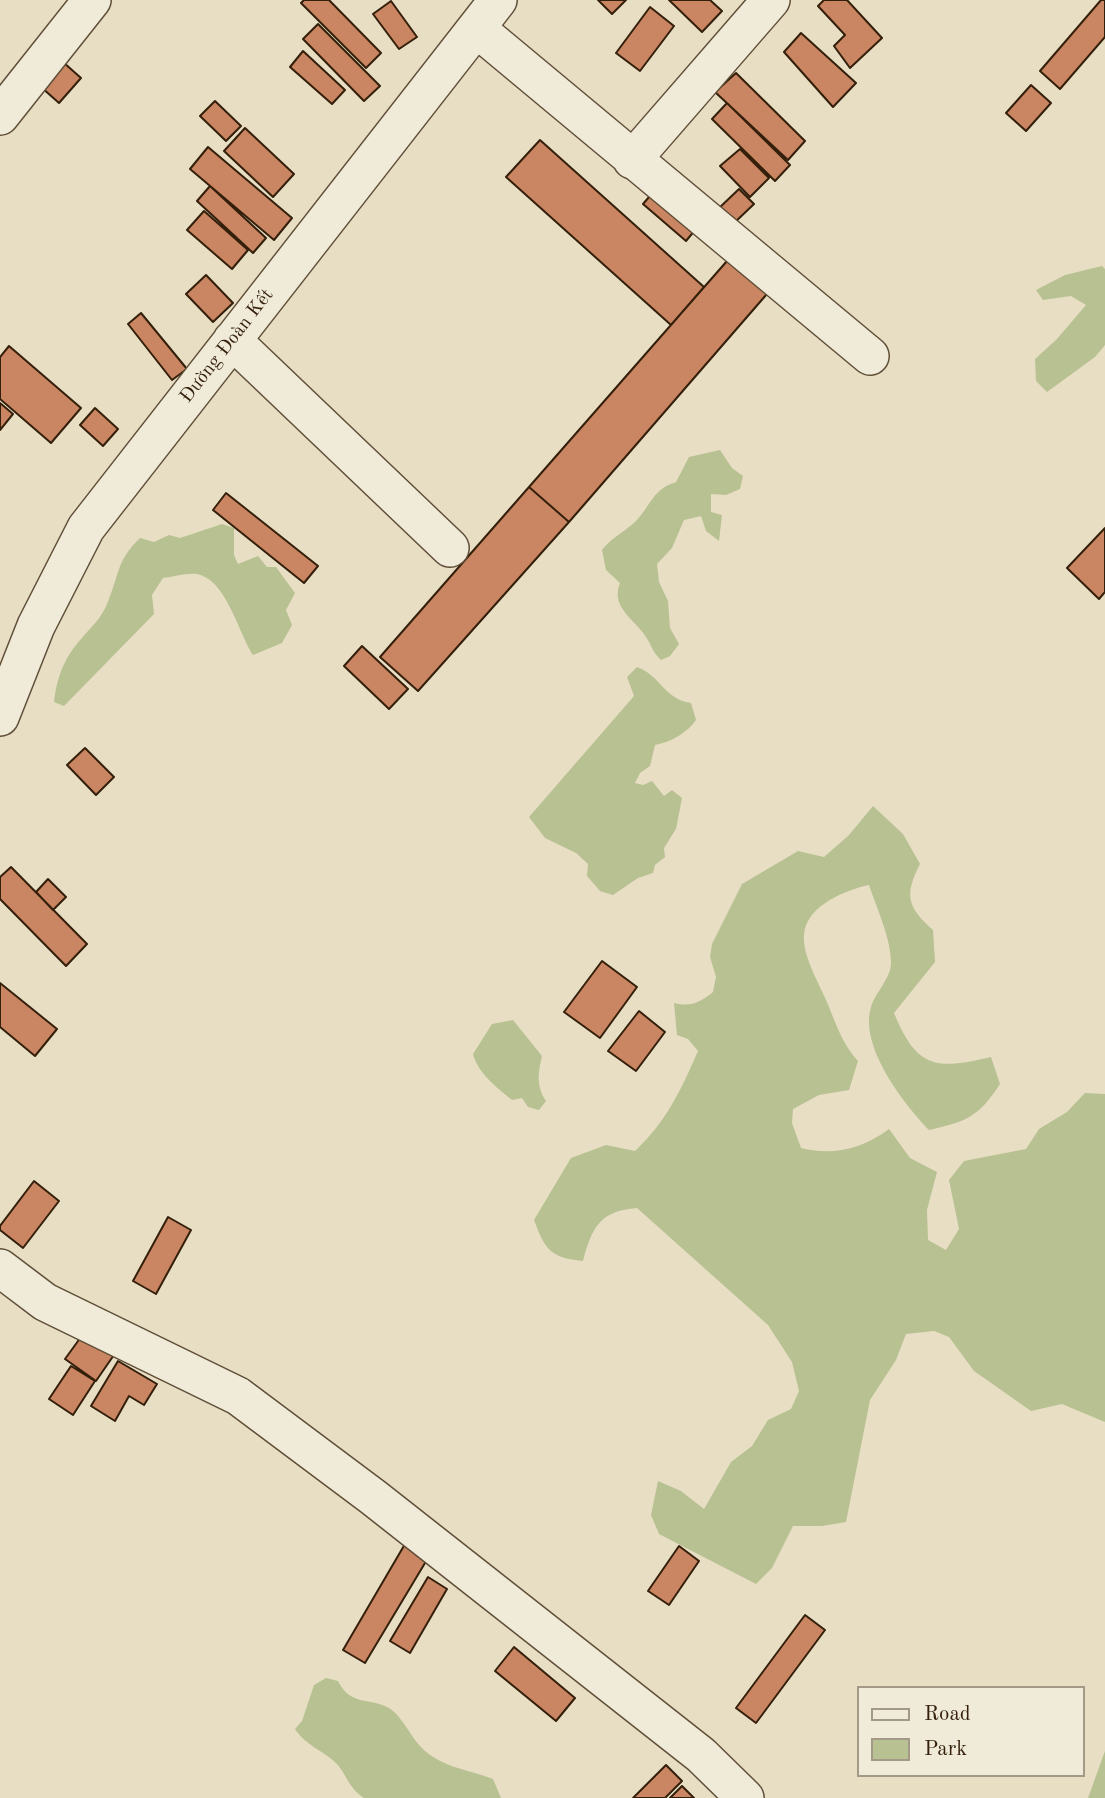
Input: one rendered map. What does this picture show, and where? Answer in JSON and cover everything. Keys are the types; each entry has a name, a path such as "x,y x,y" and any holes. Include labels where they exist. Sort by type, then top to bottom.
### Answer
{"street":[{"path":"0,116 92,0"},
{"path":"632,160 771,0"},
{"path":"487,14 632,160 870,356"},
{"name":"Đường Đoàn Kết","path":"0,718 36,626 86,528 487,14"},
{"path":"232,340 450,548"},
{"path":"0,1268 45,1302 238,1396 373,1497 701,1755 745,1798"}],"green space":[{"path":"1102,266 1105,269 1105,345 1095,357 1047,392 1036,381 1035,359 1056,340 1086,305 1071,296 1043,300 1036,290 1065,275"},
{"path":"720,450 732,468 743,476 740,489 726,495 711,494 711,512 722,515 719,541 706,531 701,516 684,520 672,548 657,564 659,582 668,601 670,628 679,644 670,656 661,660 622,608 618,600 620,583 606,570 602,550 636,521 657,493 676,482 689,457"},
{"path":"222,524 234,528 234,555 238,564 258,556 267,567 276,567 295,593 286,610 292,625 282,643 253,655 230,607 215,585 196,574 163,578 152,595 154,614 64,706 54,702 59,676 66,661 102,614 122,562 132,546 140,538 154,542 169,535 180,538"},
{"path":"637,667 651,675 674,697 691,703 696,720 678,736 655,745 650,766 640,773 635,783 643,785 652,781 664,796 672,790 682,798 676,829 664,848 665,857 655,865 653,873 638,878 613,895 600,891 587,876 588,864 576,853 545,838 529,817 634,696 627,677"},
{"path":"873,806 903,834 920,864 910,892 911,900 918,914 933,930 935,962 894,1013 911,1045 920,1055 942,1064 991,1057 1000,1084 978,1111 962,1121 929,1130 896,1090 877,1056 869,1022 871,1007 890,969 889,944 869,885 860,887 829,900 820,907 812,915 804,934 805,950 811,968 843,1039 858,1061 849,1090 819,1095 793,1109 792,1123 801,1148 825,1151 847,1149 868,1142 889,1129 910,1158 937,1172 927,1210 928,1240 946,1250 959,1229 949,1180 964,1161 1026,1149 1039,1129 1067,1112 1085,1093 1105,1094 1105,1422 1062,1404 1031,1411 974,1371 949,1337 934,1331 906,1334 896,1360 870,1400 846,1522 822,1526 793,1526 772,1568 756,1584 659,1534 651,1515 658,1481 681,1491 704,1509 731,1462 752,1446 768,1420 791,1409 799,1391 792,1362 768,1325 637,1208 606,1217 594,1230 583,1261 563,1258 551,1251 542,1239 534,1220 571,1158 606,1145 635,1151 656,1129 672,1105 698,1051 688,1039 677,1035 674,1003 695,1003 713,992 716,977 710,957 712,944 742,884 798,851 824,857 849,835"},
{"path":"513,1020 542,1056 539,1079 546,1101 539,1110 528,1107 522,1098 512,1100 483,1073 475,1061 473,1054 492,1024"},
{"path":"326,1678 338,1681 349,1695 355,1698 389,1708 420,1746 436,1759 493,1779 501,1798 364,1798 351,1786 337,1764 304,1740 295,1729 302,1721 314,1685"},
{"path":"1105,1751 1105,1798 1088,1798"}],"building":[{"path":"304,0 329,0 381,53 366,68 301,3"},
{"path":"598,0 626,0 612,14"},
{"path":"669,0 710,0 722,11 702,32"},
{"path":"824,0 847,0 882,38 850,68 834,46 845,35 818,6"},
{"path":"1101,0 1105,0 1105,37 1060,89 1040,71"},
{"path":"391,1 417,37 399,49 373,14"},
{"path":"650,7 674,26 640,71 616,53"},
{"path":"318,24 380,86 364,101 303,39"},
{"path":"801,33 856,83 833,107 784,52"},
{"path":"303,51 345,90 332,104 290,67"},
{"path":"63,62 81,78 59,103 41,87"},
{"path":"736,73 805,141 788,160 715,92"},
{"path":"1031,85 1051,103 1026,131 1006,113"},
{"path":"215,101 241,126 226,141 200,116"},
{"path":"727,103 790,165 775,181 712,119"},
{"path":"245,128 294,174 273,197 224,151"},
{"path":"540,140 704,287 671,325 506,177"},
{"path":"208,147 292,218 274,240 190,169"},
{"path":"740,149 769,178 750,197 720,166"},
{"path":"662,182 705,218 686,241 643,204"},
{"path":"210,186 266,238 253,253 197,201"},
{"path":"739,189 754,204 732,225 717,210"},
{"path":"204,211 248,250 232,269 187,230"},
{"path":"734,253 773,287 569,522 529,487"},
{"path":"206,275 233,303 213,322 186,294"},
{"path":"141,313 187,369 172,380 128,324"},
{"path":"9,346 81,408 51,443 0,399 0,357"},
{"path":"0,403 13,414 0,430"},
{"path":"95,408 118,429 103,446 80,425"},
{"path":"529,487 569,522 418,691 380,657"},
{"path":"226,493 318,566 304,583 213,510"},
{"path":"1105,528 1105,592 1099,599 1067,568"},
{"path":"362,646 408,689 389,709 344,666"},
{"path":"85,748 114,777 96,795 67,765"},
{"path":"11,867 87,944 66,966 0,899 0,877"},
{"path":"48,879 66,897 53,910 36,892"},
{"path":"602,961 637,987 600,1038 564,1012"},
{"path":"0,983 57,1029 35,1056 0,1027"},
{"path":"639,1011 665,1032 636,1071 608,1051"},
{"path":"34,1181 59,1201 23,1248 0,1230 0,1226"},
{"path":"168,1217 191,1230 156,1294 133,1281"},
{"path":"86,1330 116,1352 96,1381 65,1359"},
{"path":"118,1361 157,1384 144,1405 129,1396 115,1421 91,1406"},
{"path":"71,1366 95,1381 73,1415 49,1399"},
{"path":"405,1544 428,1558 365,1663 343,1650"},
{"path":"679,1546 699,1561 669,1605 648,1591"},
{"path":"428,1577 447,1589 410,1653 390,1641"},
{"path":"805,1615 825,1630 756,1723 736,1708"},
{"path":"514,1647 575,1698 556,1721 495,1671"},
{"path":"666,1765 682,1781 665,1798 633,1798"},
{"path":"682,1786 694,1798 670,1798"}]}
